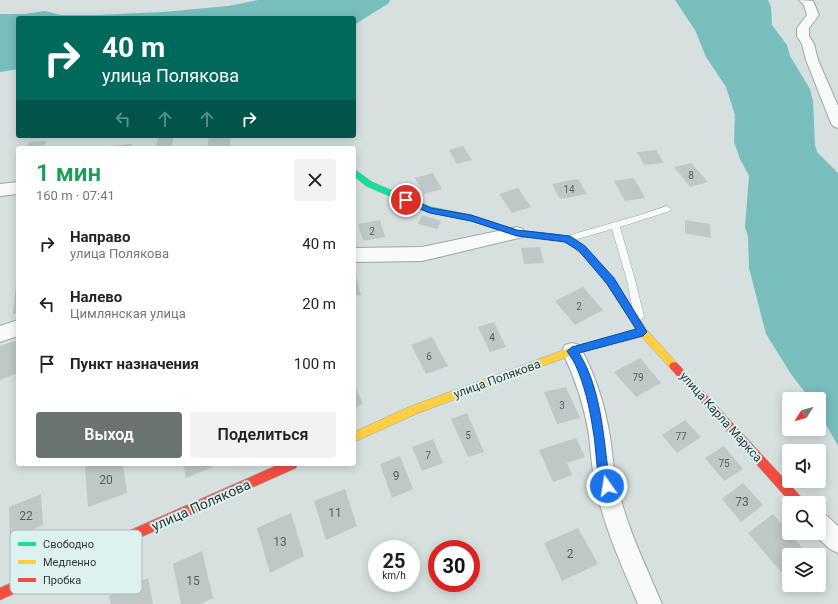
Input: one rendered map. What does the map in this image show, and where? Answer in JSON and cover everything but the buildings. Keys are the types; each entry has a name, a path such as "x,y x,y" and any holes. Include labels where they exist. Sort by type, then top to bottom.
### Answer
{"street":[{"path":"805,0 809,3 813,15 803,28 803,36 808,44 812,60 835,104 838,123"},
{"path":"356,174 368,184 430,210 471,218 517,233 567,239"},
{"path":"0,190 16,188"},
{"path":"356,255 396,255 437,252 517,233"},
{"name":"улица Карла Маркса","path":"567,239 582,249 610,281 643,332 793,496"},
{"path":"0,334 16,329"},
{"name":"улица Полякова","path":"356,435 413,410 572,351 643,332"},
{"path":"572,351 580,364 589,393 598,429 603,472 615,516 650,604"},
{"name":"улица Полякова","path":"142,531 288,466"},
{"path":"826,530 838,541"},
{"name":"улица Полякова","path":"0,594 10,590"}],"lane":[{"path":"567,239 642,218 667,209"},
{"path":"615,225 631,280 643,332"}],"water":[{"path":"258,0 390,0 389,3 356,24 356,16 16,16 16,69 0,72 0,14 25,14 45,11 60,15 97,15 163,12 228,6"},
{"path":"675,0 768,0 771,7 772,25 787,45 790,56 810,89 813,101 815,145 817,152 838,173 838,446 826,425 826,392 805,392 791,374 766,334 749,268 748,236 745,227 749,176 740,159 734,142 735,115 726,87 706,57 695,30"}],"traffic: fast":[{"path":"356,174 369,184 430,210 471,218 517,233 554,237"}],"traffic: slow":[{"path":"554,237 567,239 582,249 610,281 643,332 674,366"},
{"path":"356,436 413,410 572,351 643,332"}],"traffic: jam":[{"path":"674,366 793,496"},
{"path":"142,531 288,466"},
{"path":"0,594 10,590"}],"route":[{"path":"406,200 430,210 471,218 517,233 544,235 567,239 582,249 610,281 643,332 572,351 580,364 589,393 598,429 603,472 607,486"}]}
